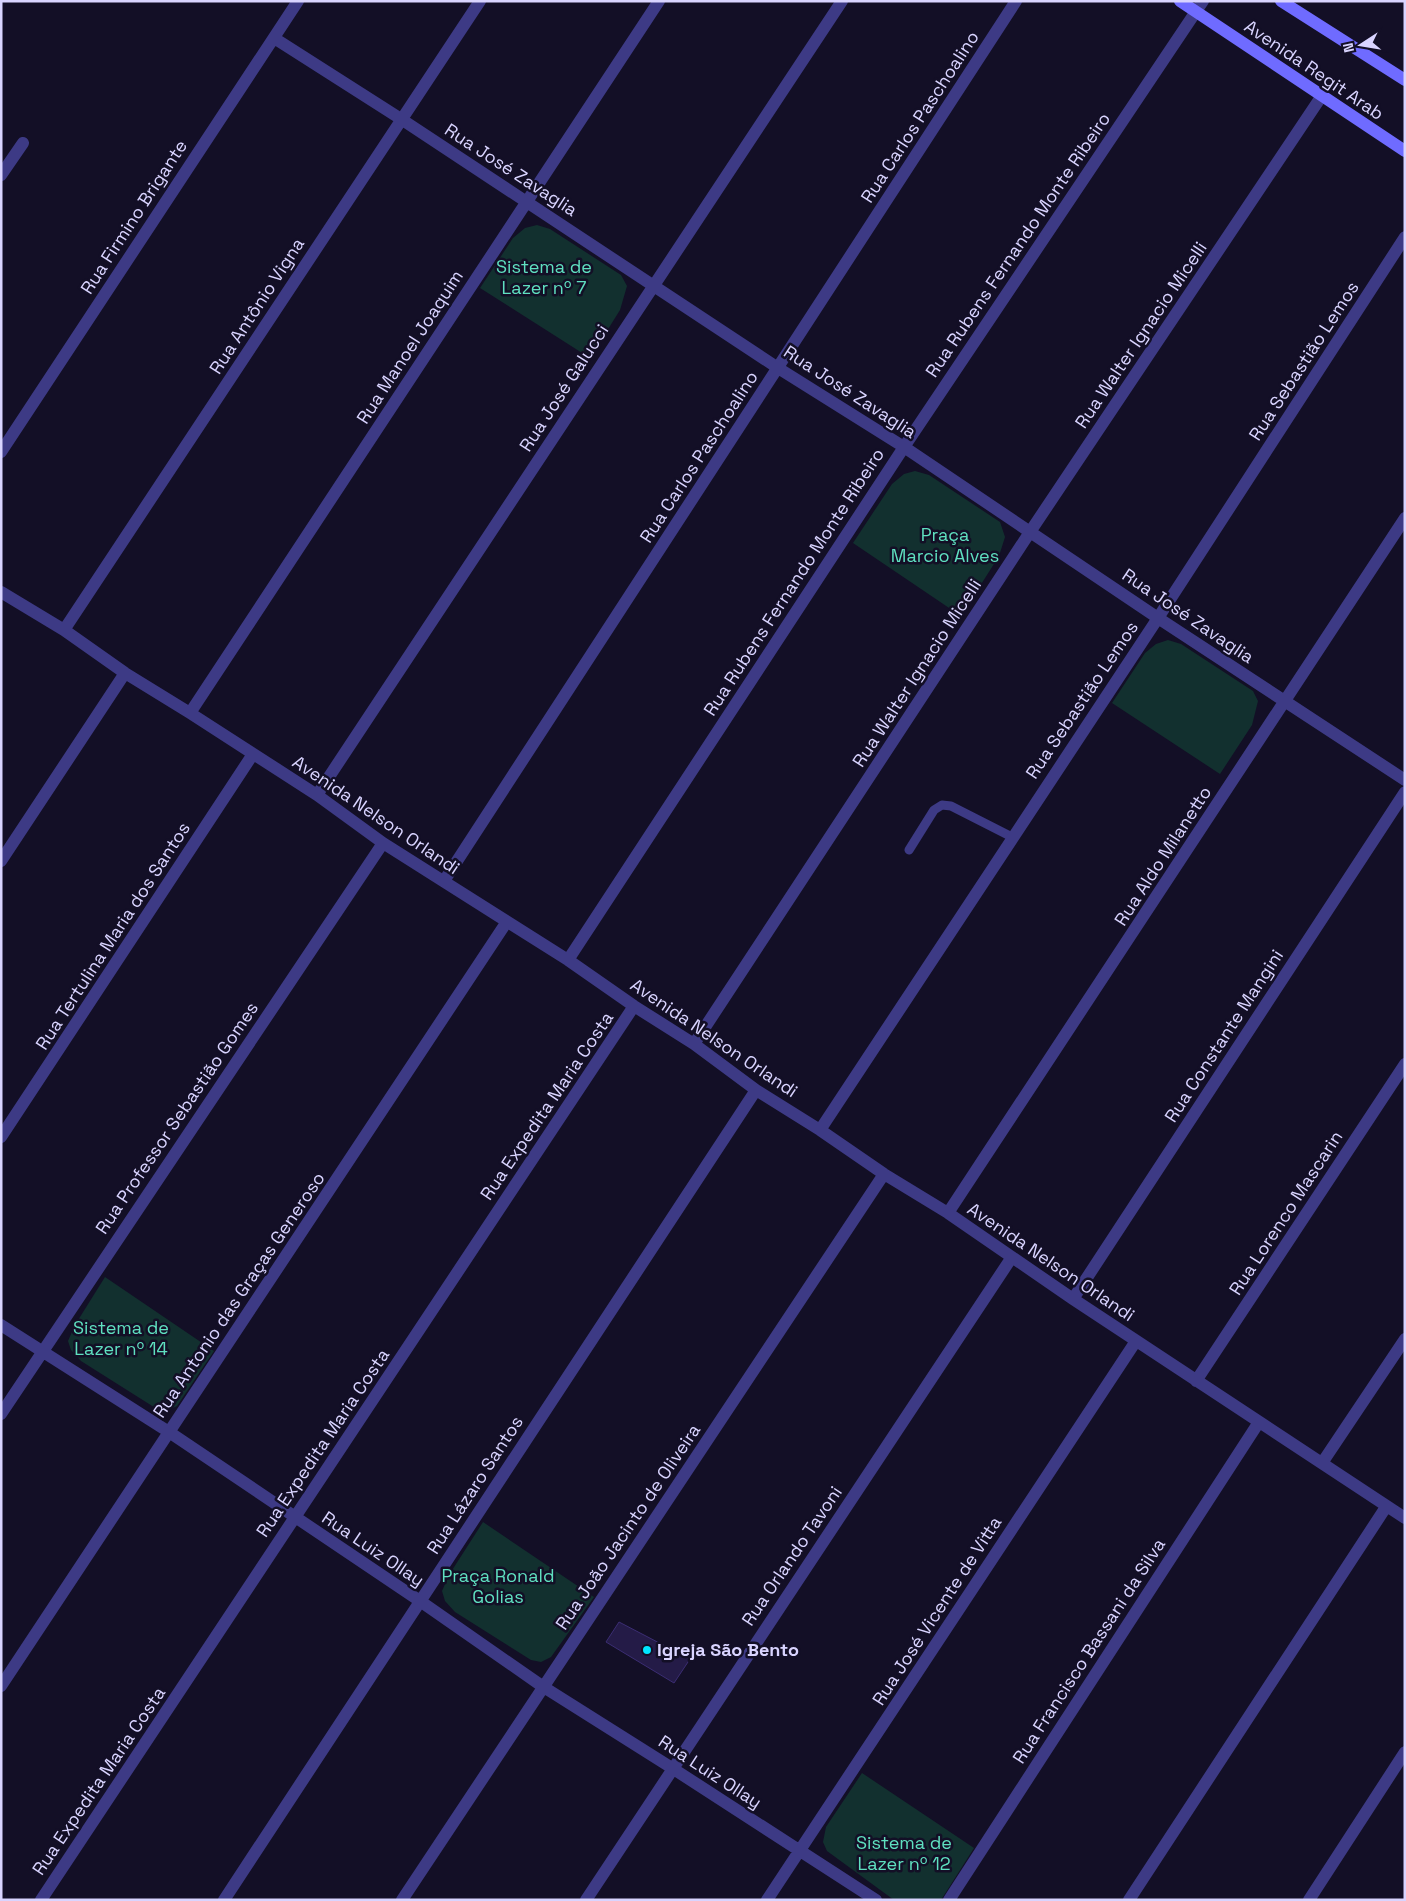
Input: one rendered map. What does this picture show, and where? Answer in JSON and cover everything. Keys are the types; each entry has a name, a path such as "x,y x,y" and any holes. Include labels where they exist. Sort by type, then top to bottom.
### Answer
{"main road":[{"name":"Avenida Regit Arab","path":"1180,1 1199,6 1322,97 1405,151"},
{"path":"1283,2 1405,80"}],"street":[{"name":"Rua Firmino Brigante","path":"1,452 298,1"},
{"name":"Rua Antônio Vigna","path":"64,630 480,1"},
{"name":"Rua Manoel Joaquim","path":"190,713 659,1"},
{"name":"Rua José Galucci","path":"317,795 842,1"},
{"name":"Rua Carlos Paschoalino","path":"444,881 1016,1"},
{"name":"Rua Rubens Fernando Monte Ribeiro","path":"568,960 904,448 1199,6"},
{"name":"Rua José Zavaglia","path":"274,38 527,201 778,368 904,448 1405,780"},
{"name":"Rua Walter Ignacio Micelli","path":"694,1044 1030,532 1322,97"},
{"path":"1,175 23,142"},
{"name":"Rua Sebastião Lemos","path":"820,1130 1158,618 1405,237"},
{"name":"Rua Aldo Milanetto","path":"948,1213 1405,518"},
{"name":"Avenida Nelson Orlandi","path":"1,592 64,630 125,674 190,713 317,795 383,843 506,923 568,960 634,1006 694,1044 756,1090 820,1130 884,1174 948,1213 1073,1299 1405,1518"},
{"path":"1,861 125,674"},
{"name":"Rua Tertulina Maria dos Santos","path":"1,1137 253,754"},
{"name":"Rua Constante Mangini","path":"1073,1299 1405,792"},
{"name":"Rua Professor Sebastião Gomes","path":"1,1414 383,843"},
{"name":"Rua Antonio das Graças Generoso","path":"1,1686 506,923"},
{"name":"Rua Expedita Maria Costa","path":"41,1900 634,1006"},
{"name":"Rua Lorenco Mascarin","path":"1196,1381 1405,1064"},
{"name":"Rua Lázaro Santos","path":"224,1900 756,1090"},
{"name":"Rua João Jacinto de Oliveira","path":"402,1900 542,1686 884,1174"},
{"name":"Rua Orlando Tavoni","path":"586,1900 1012,1257"},
{"name":"Rua Luiz Ollay","path":"1,1325 169,1432 542,1686 876,1900"},
{"path":"1322,1463 1405,1339"},
{"name":"Rua José Vicente de Vitta","path":"767,1900 1136,1341"},
{"name":"Rua Francisco Bassani da Silva","path":"948,1900 1259,1422"},
{"path":"1129,1900 1386,1507"},
{"path":"1309,1900 1405,1752"}],"lane":[{"path":"909,850 934,810 942,805 951,806 1012,837"}],"green space":[{"name":"Sistema de Lazer nº 7","path":"537,225 550,229 621,275 627,286 620,310 590,358 480,288 513,238 525,228"},
{"name":"Praça Marcio Alves","path":"915,471 929,475 1000,522 1005,537 999,556 961,616 853,543 892,484 904,474"},
{"path":"1168,640 1181,644 1253,691 1258,701 1252,725 1220,774 1112,703 1145,653 1156,644"},
{"name":"Sistema de Lazer nº 14","path":"105,1277 214,1351 177,1406 167,1411 157,1409 81,1361 71,1350 68,1341 75,1325"},
{"name":"Praça Ronald Golias","path":"483,1522 594,1597 551,1657 541,1662 531,1660 455,1612 445,1601 442,1591 449,1575"},
{"name":"Sistema de Lazer nº 12","path":"862,1773 974,1848 941,1900 894,1900 827,1851 823,1842 826,1827"}],"building":[{"name":"Igreja São Bento","path":"619,1622 690,1659 674,1683 606,1642"}],"place":[{"name":"Igreja São Bento","path":"647,1650"}]}
